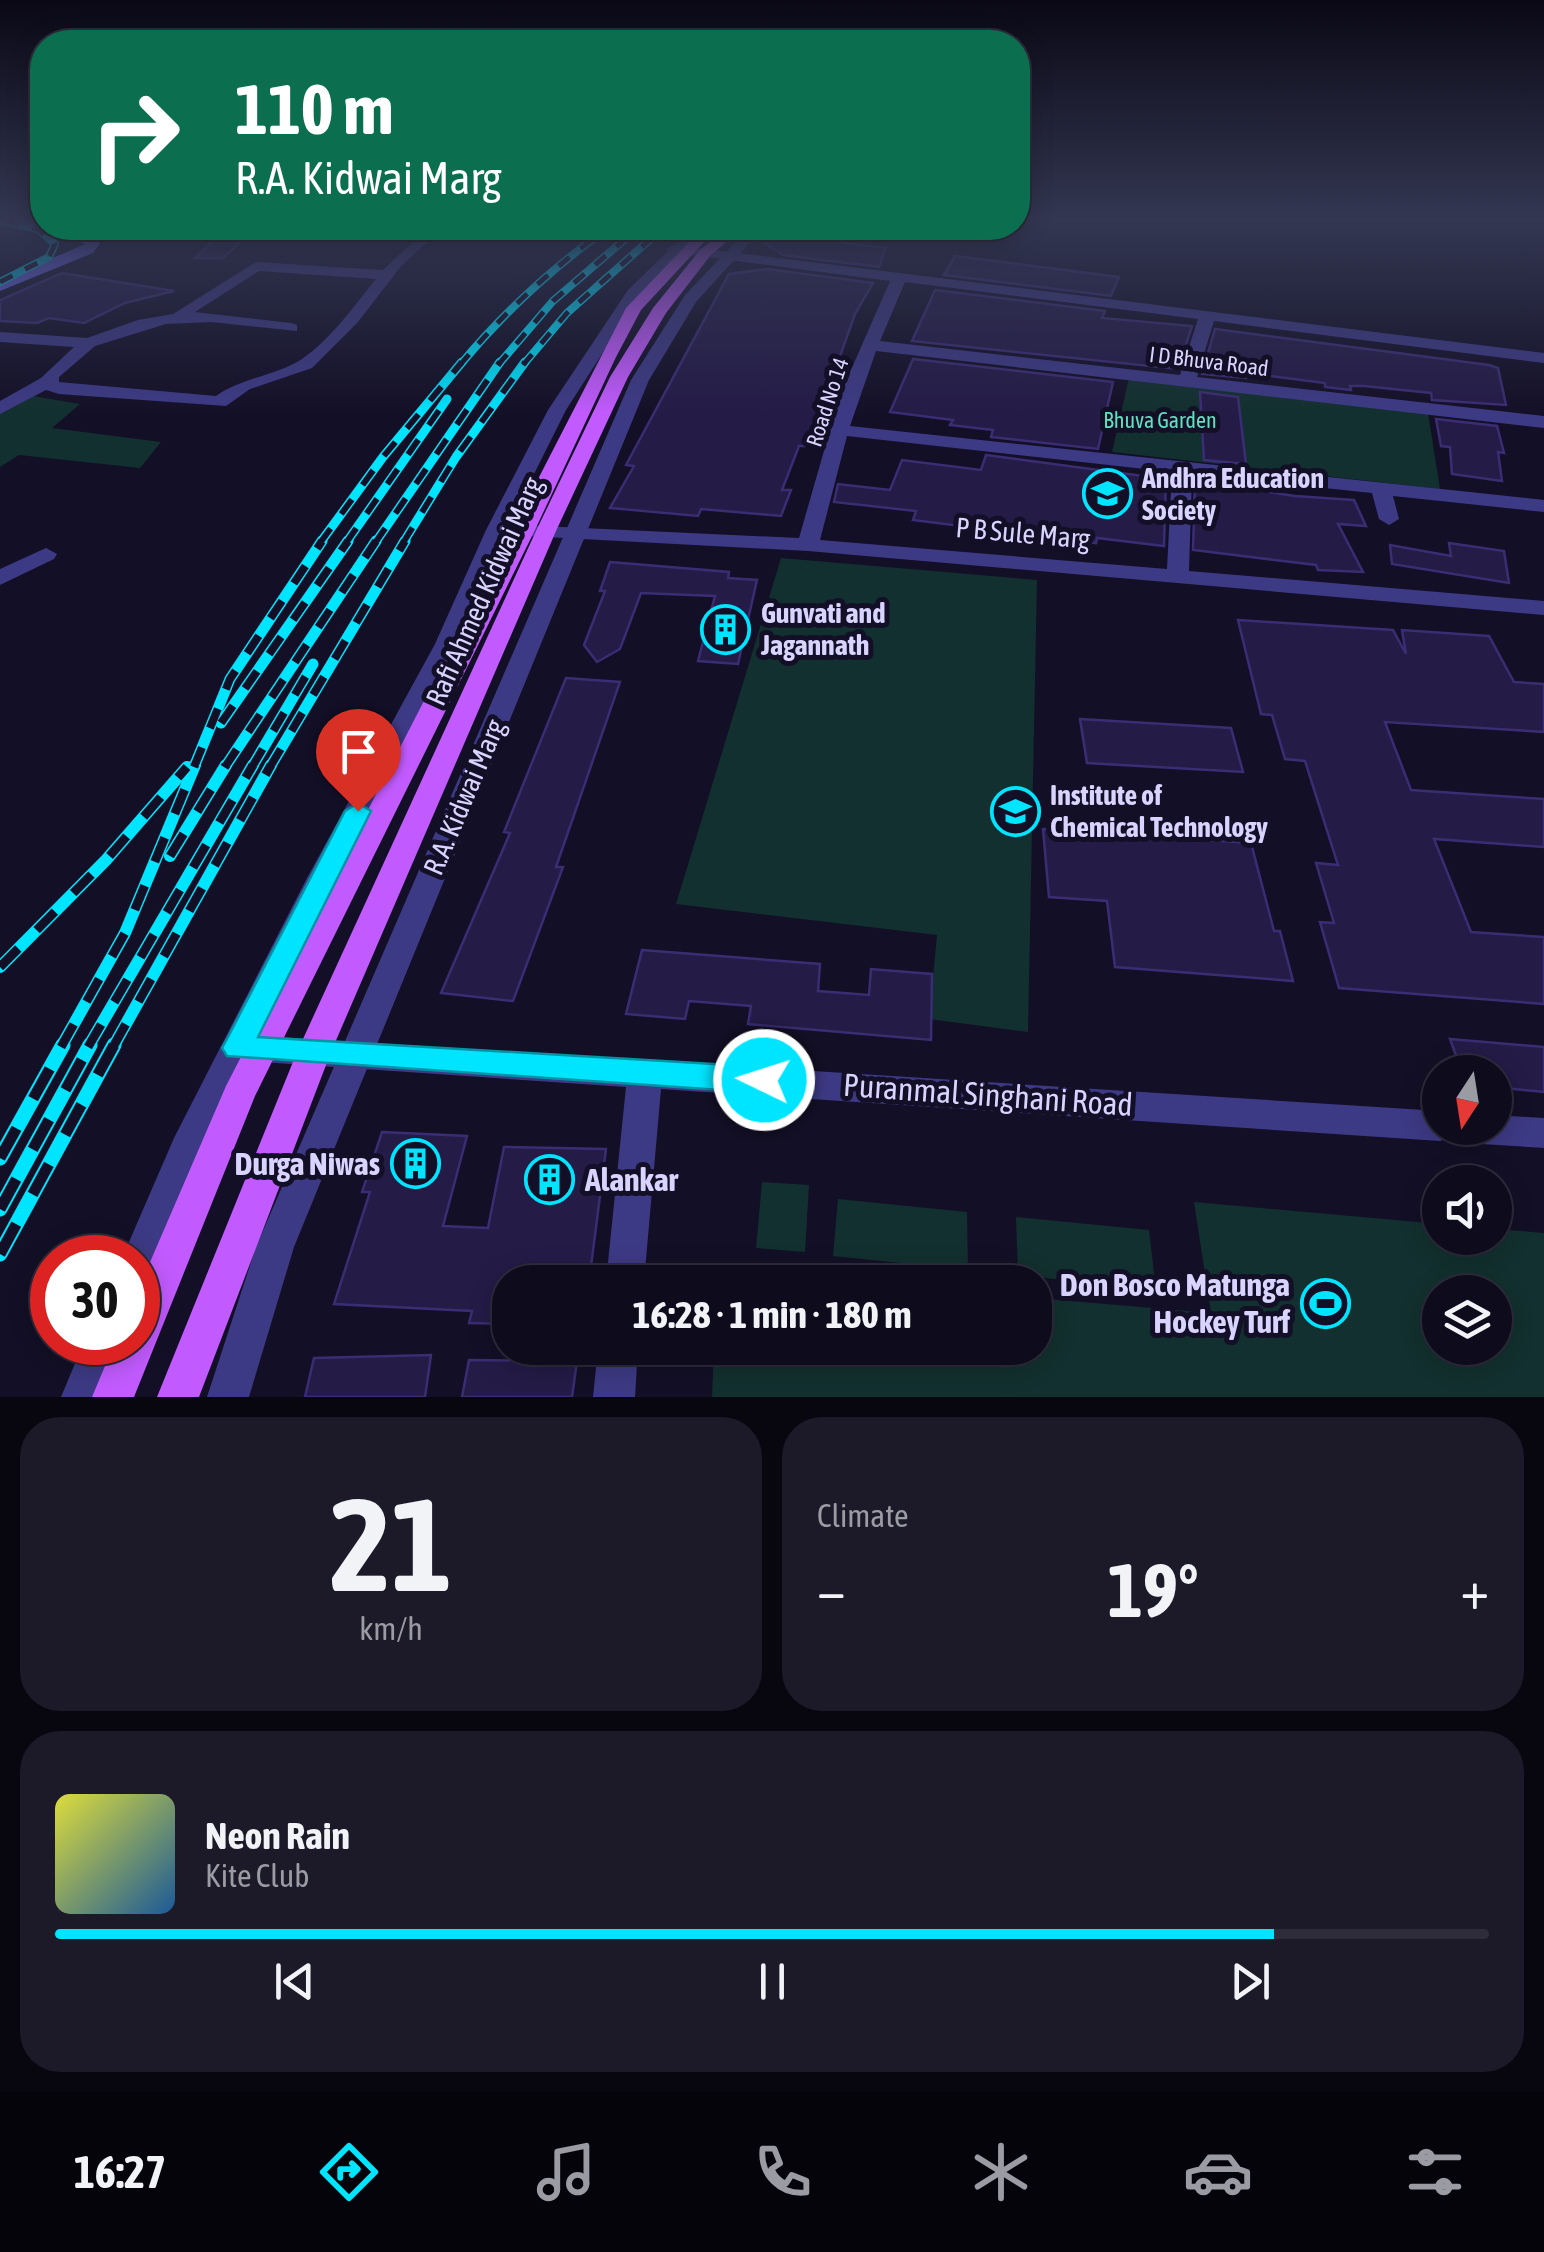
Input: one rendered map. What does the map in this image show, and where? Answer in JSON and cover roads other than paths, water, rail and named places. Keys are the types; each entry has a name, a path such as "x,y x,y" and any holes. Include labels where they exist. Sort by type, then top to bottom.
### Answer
{"main road":[{"name":"Rafi Ahmed Kidwai Marg","path":"178,1397 314,1052 535,531 619,377 674,286"},
{"path":"160,1278 250,1048 535,531"},
{"path":"113,1397 126,1365"}],"street":[{"path":"179,316 225,286"},
{"path":"48,381 59,389 220,402 244,385 306,364 352,319 378,286"},
{"name":"R.A. Kidwai Marg","path":"151,1235 187,1148 250,1048 557,410 633,294 643,286"},
{"name":"R.A. Kidwai Marg","path":"228,1397 275,1247 353,1054 682,286"},
{"name":"Road No 14","path":"808,545 839,430 896,286"},
{"path":"976,286 1544,359 1544,348"},
{"path":"0,410 48,381 89,344 137,322 208,316 292,328"},
{"path":"1187,381 1206,317"},
{"path":"0,337 89,344"},
{"name":"I D Bhuva Road","path":"870,345 1544,422"},
{"path":"839,430 1544,506"},
{"path":"1178,576 1182,467"},
{"path":"1381,488 1389,519"},
{"name":"P B Sule Marg","path":"496,530 808,545 1544,608"},
{"path":"0,578 46,554"},
{"name":"Puranmal Singhani Road","path":"250,1048 1422,1125"},
{"path":"626,1265 645,1072"},
{"path":"1512,1131 1544,1133"},
{"path":"82,1397 95,1365"},
{"path":"614,1397 617,1365"}],"railway":[{"path":"460,365 537,286"},
{"path":"498,365 570,286"},
{"path":"523,365 567,313 597,286"},
{"path":"320,543 383,457 462,362"},
{"path":"375,543 500,362"},
{"path":"403,543 456,457 525,362"},
{"path":"346,543 447,399"},
{"path":"194,767 230,679 322,541"},
{"path":"221,723 348,541"},
{"path":"225,767 376,541"},
{"path":"270,767 405,541"},
{"path":"252,767 313,664"},
{"path":"61,1047 125,933 195,765"},
{"path":"170,856 226,765"},
{"path":"88,1047 253,765"},
{"path":"113,1047 271,765"},
{"path":"0,967 106,860 187,767"},
{"path":"0,1158 63,1045"},
{"path":"0,1209 90,1045"},
{"path":"0,1254 114,1045"}],"place":[{"name":"Andhra Education Society","path":"1107,494"},
{"name":"Gunvati and Jagannath","path":"726,629"},
{"name":"Institute of Chemical Technology","path":"1015,811"},
{"name":"Durga Niwas","path":"415,1164"},
{"name":"Alankar","path":"550,1180"},
{"name":"Don Bosco Matunga Hockey Turf","path":"1325,1303"}],"park label":[{"name":"Bhuva Garden","path":"1160,420"}]}
